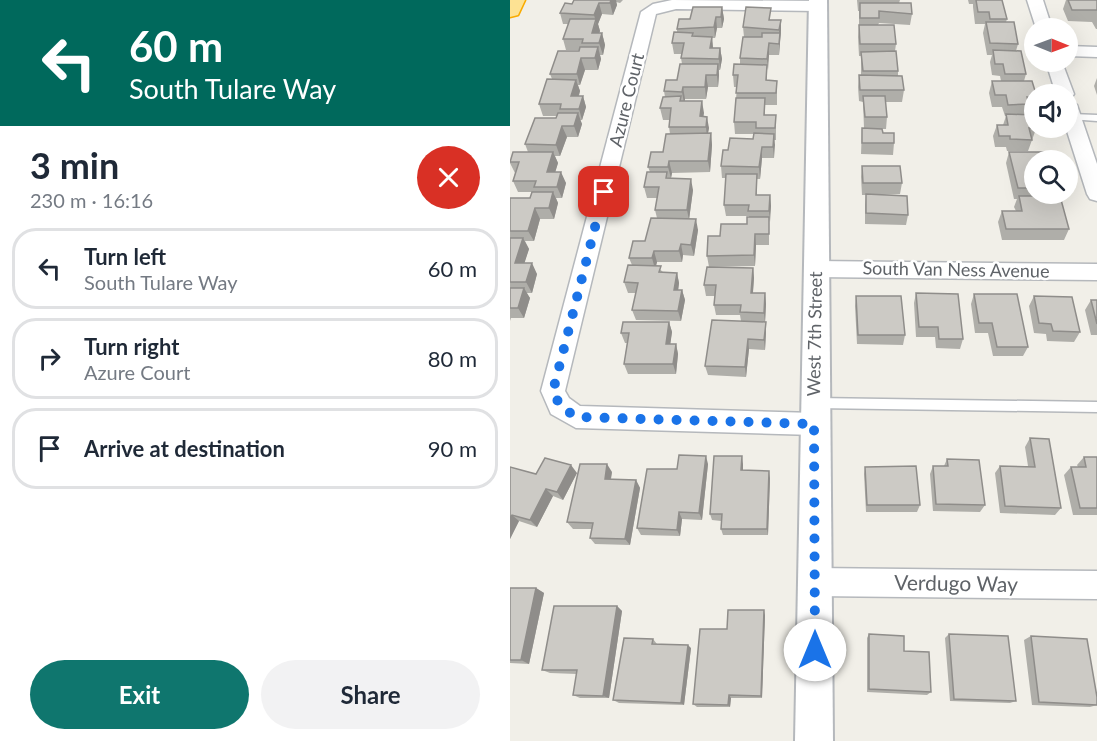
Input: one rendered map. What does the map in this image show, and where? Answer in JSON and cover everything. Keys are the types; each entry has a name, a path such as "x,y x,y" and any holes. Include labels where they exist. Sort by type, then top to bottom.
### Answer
{"highway":[{"path":"510,10 514,0"}],"street":[{"path":"1035,0 1041,18"},
{"name":"Azure Court","path":"814,414 576,417 560,406 553,391 649,12 658,7 676,4 818,3"},
{"name":"West 7th Street","path":"814,741 818,3"},
{"path":"1078,51 1097,52"},
{"path":"1078,136 1097,194"},
{"name":"South Van Ness Avenue","path":"816,269 1097,272"},
{"name":"Verdugo Way","path":"815,582 1097,585"}],"lane":[{"path":"1078,113 1097,118"},
{"path":"814,414 1097,407"}],"building":[{"path":"574,0 611,0 610,3 599,3 594,15 560,13 565,3 572,4"},
{"path":"976,0 1002,0 1007,19 990,19 989,12 978,12"},
{"path":"1068,0 1097,0 1097,10 1072,10"},
{"path":"860,3 911,3 912,14 879,11 879,18 860,18"},
{"path":"693,7 722,7 721,17 716,17 714,27 677,29 679,19 690,19"},
{"path":"746,7 771,8 769,20 781,20 779,30 743,27"},
{"path":"570,19 596,19 592,33 602,33 599,43 582,43 583,39 563,39"},
{"path":"986,22 1014,22 1018,44 990,43"},
{"path":"859,25 894,25 896,44 860,44"},
{"path":"674,32 712,37 710,48 720,48 719,59 681,58 684,43 672,43"},
{"path":"762,33 780,33 779,44 769,43 767,59 740,58 743,37 762,37"},
{"path":"580,47 598,47 595,58 581,58 577,74 550,74 558,51 579,51"},
{"path":"993,50 1021,51 1026,74 1005,74 1003,64 995,64"},
{"path":"896,51 898,71 863,71 861,52"},
{"path":"680,64 718,64 717,75 706,75 705,87 683,87 682,92 664,91 666,80 677,80"},
{"path":"734,64 767,65 766,80 777,81 776,93 736,93 738,75 733,75"},
{"path":"859,75 902,76 904,90 860,90"},
{"path":"547,79 576,80 571,96 583,96 579,109 560,109 561,104 539,104"},
{"path":"992,81 1032,81 1033,84 1024,84 1024,104 1008,105 1006,95 995,95"},
{"path":"681,96 680,101 702,101 700,116 707,117 706,127 669,127 671,108 660,108 663,97"},
{"path":"863,96 885,96 887,117 865,117"},
{"path":"736,98 765,98 764,115 776,115 775,128 756,128 756,122 734,122"},
{"path":"558,113 578,113 574,126 562,126 556,145 525,144 535,118 556,118"},
{"path":"1006,114 1024,115 1024,138 1032,138 1032,140 999,136 997,125 1008,125"},
{"path":"862,128 882,129 883,133 894,133 894,143 862,143"},
{"path":"711,133 708,161 669,161 668,167 648,167 651,152 663,152 666,134"},
{"path":"754,133 774,134 773,147 762,147 759,167 721,166 723,150 728,150 730,138 753,139"},
{"path":"513,152 553,152 547,172 561,172 557,187 534,187 536,181 513,181 519,162 510,162"},
{"path":"1009,152 1024,152 1024,188 1018,188"},
{"path":"862,166 900,166 902,183 863,183"},
{"path":"647,172 667,172 666,178 691,179 687,210 655,210 659,187 644,187"},
{"path":"726,174 757,174 756,195 770,195 769,211 748,211 749,205 724,205"},
{"path":"532,192 553,192 549,208 535,208 528,231 510,231 510,198 530,198"},
{"path":"866,194 907,196 908,215 866,213"},
{"path":"1019,196 1024,196 1024,204 1062,204 1069,229 1006,229 1002,211 1022,211"},
{"path":"747,217 769,217 769,234 755,234 754,255 707,256 708,236 720,236 721,224 747,224"},
{"path":"651,218 696,219 691,245 681,244 679,251 654,251 652,258 629,258 633,241 645,241"},
{"path":"510,238 523,238 515,263 532,263 526,282 510,282"},
{"path":"628,265 661,266 659,272 677,273 674,290 682,290 678,311 632,310 638,283 624,282"},
{"path":"707,267 753,268 751,293 765,293 764,313 740,312 741,305 714,305 716,285 704,285"},
{"path":"510,288 524,288 518,308 510,308"},
{"path":"916,293 958,294 963,339 939,339 938,327 919,327"},
{"path":"974,294 1017,294 1028,347 997,347 992,323 979,323"},
{"path":"856,296 901,296 905,335 858,335"},
{"path":"1034,296 1072,297 1080,332 1053,331 1051,324 1039,323"},
{"path":"1091,300 1097,300 1097,324"},
{"path":"712,320 766,322 764,340 748,339 745,367 705,366"},
{"path":"623,322 669,322 666,344 676,344 673,364 624,364 629,333 621,333"},
{"path":"1030,438 1049,439 1061,508 1005,506 1000,466 1035,467"},
{"path":"679,455 706,456 699,513 679,512 677,530 637,528 647,469 677,469"},
{"path":"714,456 742,456 741,470 769,471 767,529 721,529 722,514 710,514"},
{"path":"1084,457 1097,457 1097,508 1080,508 1071,467 1086,467"},
{"path":"545,458 571,465 557,492 546,489 530,520 512,515 510,518 510,467 536,474"},
{"path":"947,459 979,460 985,505 936,504 933,466 948,466"},
{"path":"580,464 607,464 605,479 636,480 625,539 590,538 593,523 567,522"},
{"path":"916,466 920,505 867,505 865,467"},
{"path":"510,588 536,588 521,660 510,660"},
{"path":"554,606 617,606 603,696 573,695 577,670 542,670"},
{"path":"728,610 764,610 761,696 729,695 728,705 693,704 700,629 727,629"},
{"path":"869,634 904,636 904,651 929,652 931,692 869,689"},
{"path":"949,634 1008,636 1016,701 954,699"},
{"path":"1031,636 1087,639 1097,705 1039,702"},
{"path":"624,638 653,639 652,644 688,645 681,703 613,700"}],"route":[{"path":"604,192 553,391 560,406 576,417 814,424 815,650"}]}
